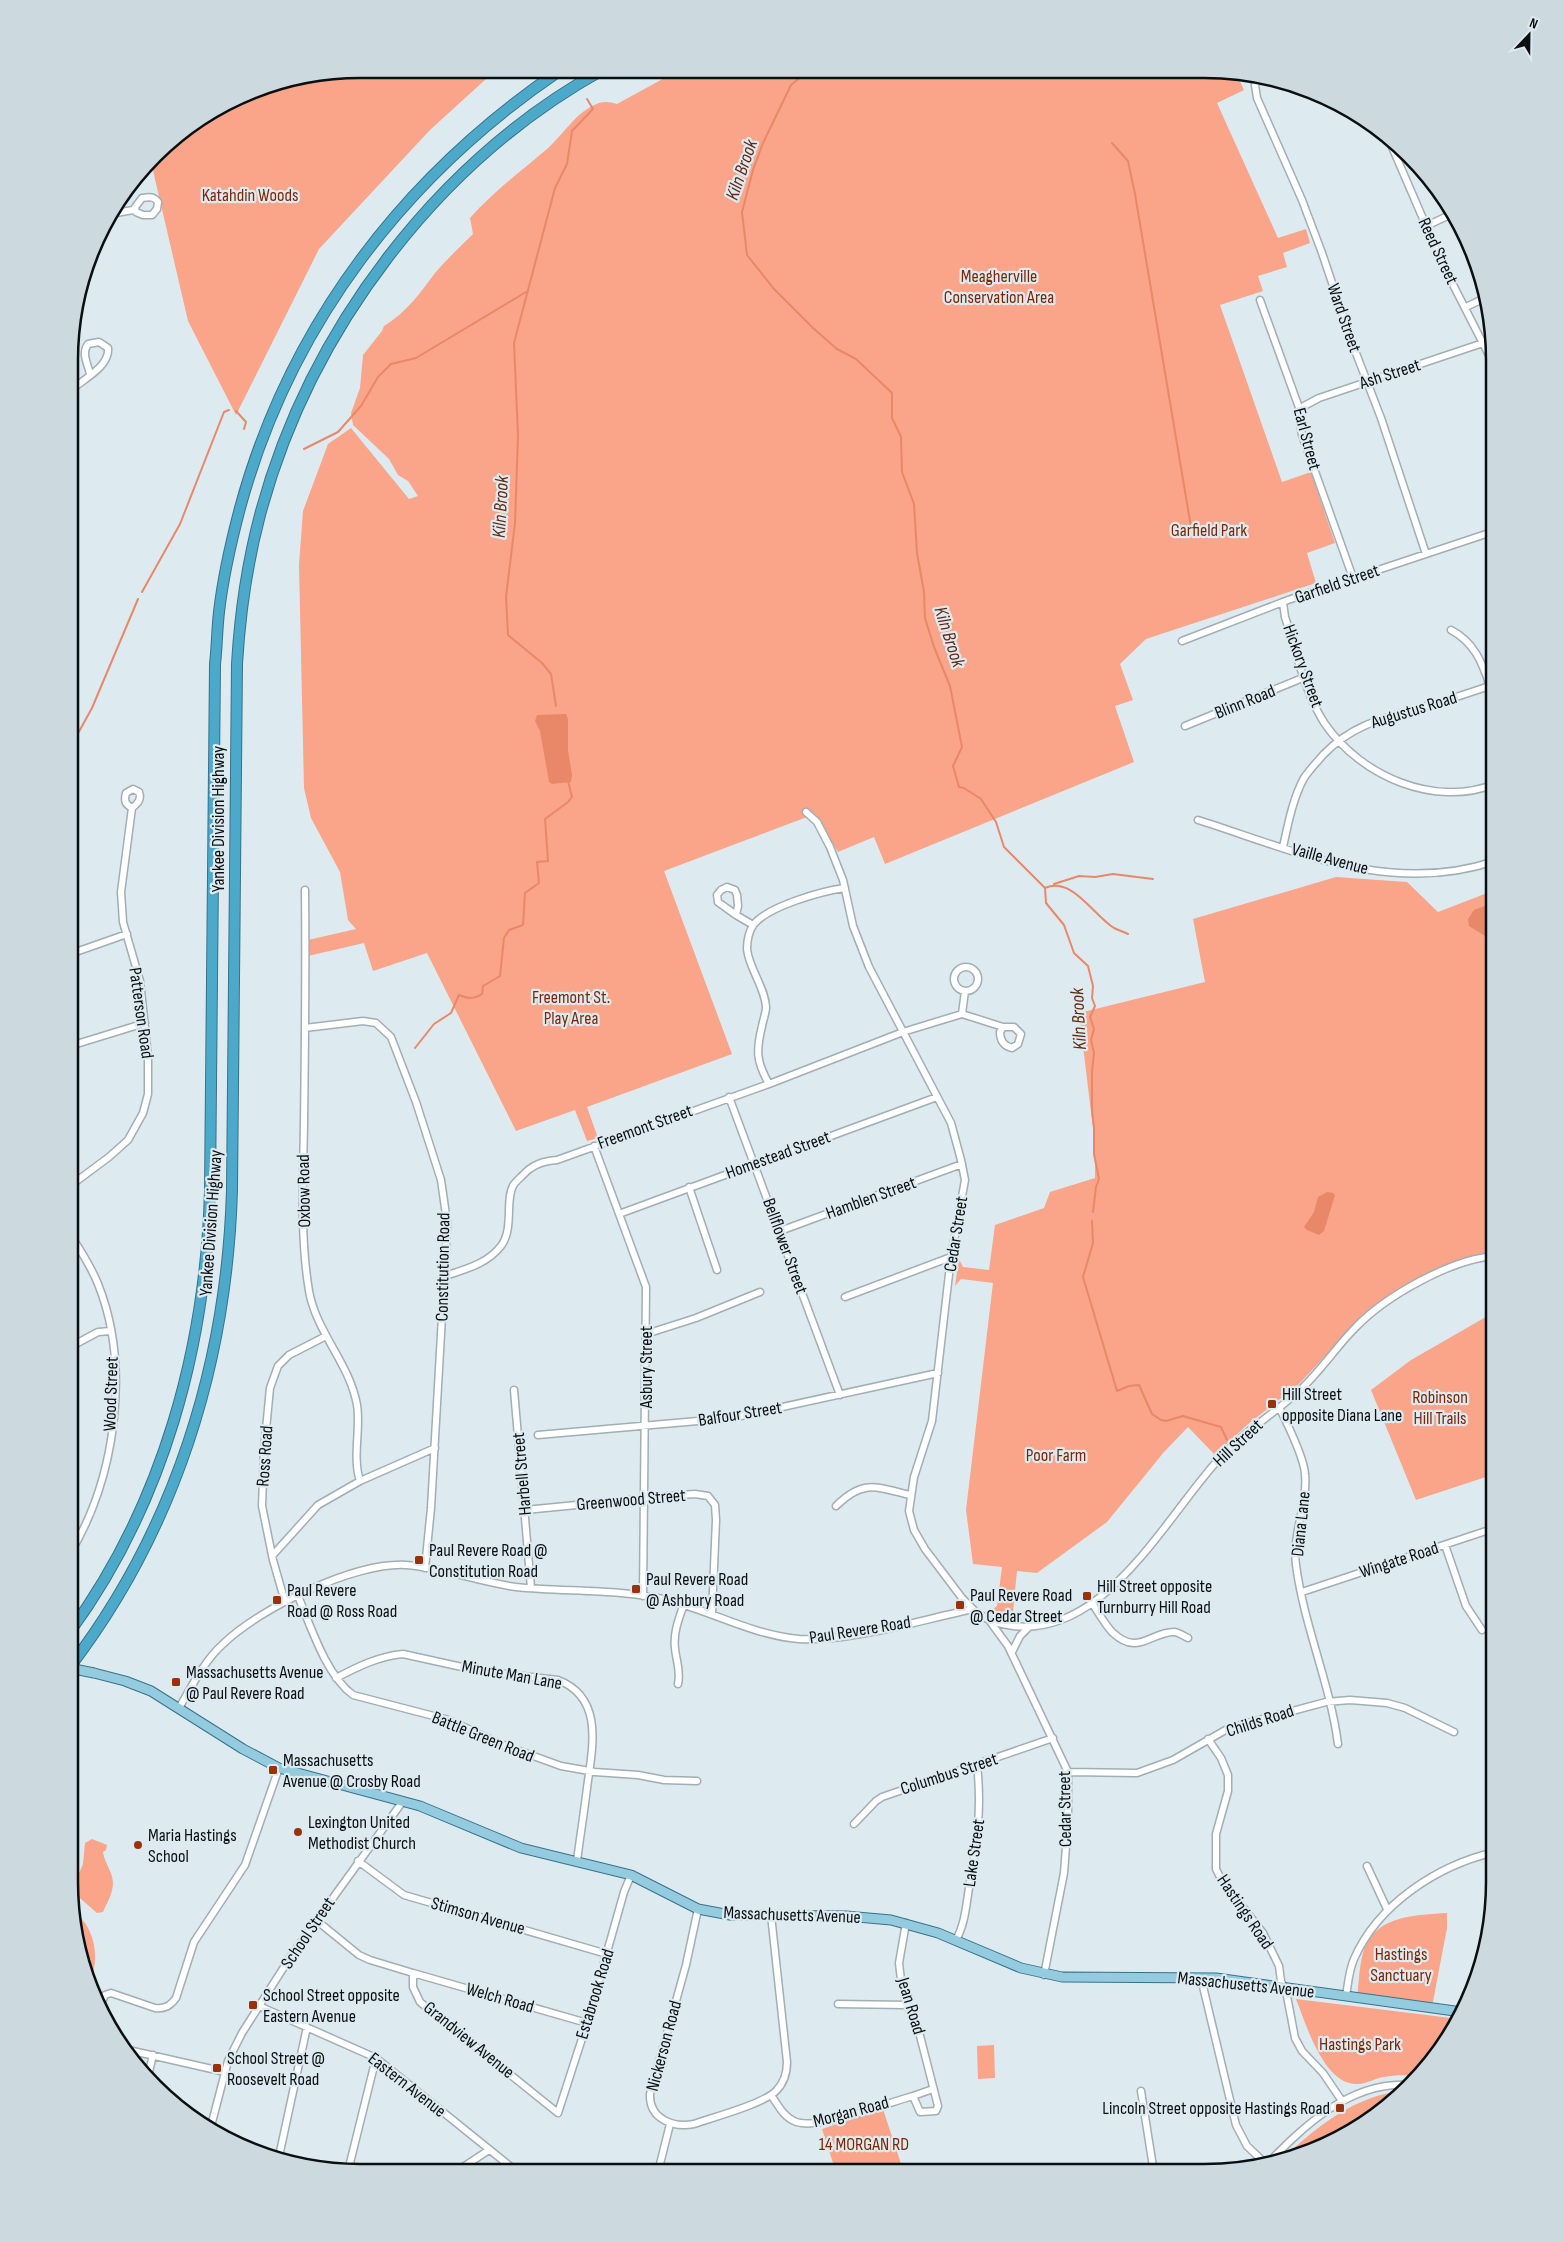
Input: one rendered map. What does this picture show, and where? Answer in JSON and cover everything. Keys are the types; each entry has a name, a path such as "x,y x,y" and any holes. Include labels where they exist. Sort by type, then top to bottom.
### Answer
{"highway":[{"name":"Yankee Division Highway","path":"78,1619 118,1556 155,1475 186,1378 200,1303 208,1241 210,1196 216,658 223,586 234,532 250,473 271,418 312,333 330,302 372,243 412,196 456,151 509,107 549,78"},
{"name":"Yankee Division Highway","path":"79,1655 131,1574 168,1497 200,1407 220,1318 228,1254 232,1196 237,664 243,594 261,514 271,480 301,403 334,338 351,311 401,242 457,180 487,154 535,114 591,78"}],"main road":[{"name":"Massachusetts Avenue","path":"78,1670 136,1684 179,1708 243,1749 279,1768 403,1800 520,1848 631,1875 698,1909 715,1913 879,1918 906,1923 956,1940 1021,1968 1062,1977 1201,1978 1455,2011"}],"street":[{"name":"Ward Street","path":"1257,83 1255,85 1264,116 1302,200 1319,245 1426,554"},
{"name":"Reed Street","path":"1393,149 1426,226 1486,349"},
{"path":"119,212 136,208"},
{"path":"1426,226 1448,217"},
{"name":"Earl Street","path":"1260,300 1301,413 1299,418 1302,436 1353,578"},
{"path":"1466,307 1480,300"},
{"path":"78,384 102,366 109,354 108,348 99,342 88,344 85,348 86,362 90,374"},
{"name":"Ash Street","path":"1301,413 1304,406 1319,398 1483,343"},
{"name":"Garfield Street","path":"1182,641 1353,578 1486,534"},
{"name":"Hickory Street","path":"1283,604 1285,617 1317,708 1325,724 1355,756 1382,773 1414,787 1451,793 1486,787"},
{"path":"1451,630 1464,636 1473,647 1486,672"},
{"name":"Blinn Road","path":"1185,726 1305,677"},
{"name":"Augustus Road","path":"1283,847 1293,806 1304,778 1311,767 1339,740 1357,729 1386,716 1431,705 1486,687"},
{"name":"Patterson Road","path":"78,1180 128,1140 143,1113 148,1094 148,1056 140,981 123,922 120,892 132,808"},
{"name":"Cedar Street","path":"806,812 817,822 830,848 845,888 853,926 870,967 951,1123 962,1164 965,1180 951,1257 932,1421 910,1495 909,1511 918,1538 957,1592 973,1609 989,1620 1012,1652 1068,1772 1068,1820 1064,1873 1044,1974"},
{"name":"Vaille Avenue","path":"1198,820 1358,870 1400,874 1445,874 1486,864"},
{"path":"768,1084 760,1069 756,1048 766,1010 765,999 747,951 748,937 753,925 761,917 791,903 820,893 845,888"},
{"name":"Oxbow Road","path":"305,890 303,1182 306,1264 312,1304 350,1383 357,1405 356,1461 360,1481"},
{"path":"736,915 753,925"},
{"path":"78,951 127,934"},
{"path":"965,991 962,1014 986,1020 1003,1027"},
{"name":"Freemont Street","path":"445,1276 473,1267 492,1256 503,1244 508,1232 512,1188 525,1172 542,1161 557,1160 768,1084 903,1032 962,1014"},
{"name":"Constitution Road","path":"305,1028 363,1021 376,1023 392,1037 414,1094 441,1180 447,1222 445,1276 429,1541 425,1568"},
{"path":"78,1044 145,1023"},
{"name":"Bellflower Street","path":"729,1097 756,1164 840,1395"},
{"name":"Homestead Street","path":"619,1214 937,1097"},
{"name":"Asbury Street","path":"594,1146 646,1287 642,1596"},
{"name":"Hamblen Street","path":"780,1231 962,1164"},
{"path":"690,1187 717,1270"},
{"name":"Wood Street","path":"78,1248 98,1283 111,1331 114,1387 106,1464 92,1511 78,1538"},
{"path":"845,1297 951,1257"},
{"name":"Hill Street","path":"989,1620 1014,1626 1030,1627 1055,1620 1092,1603 1124,1575 1219,1458 1243,1435 1311,1380 1354,1329 1380,1305 1406,1289 1461,1263 1486,1258"},
{"path":"646,1334 696,1318 760,1292"},
{"path":"78,1343 98,1332 111,1331"},
{"name":"Ross Road","path":"285,1602 272,1556 262,1506 264,1450 273,1376 278,1366 289,1356 326,1336"},
{"name":"Balfour Street","path":"538,1435 732,1418 938,1373"},
{"name":"Harbell Street","path":"514,1390 531,1588"},
{"name":"Diana Lane","path":"1279,1407 1305,1473 1305,1488 1295,1550 1302,1592 1330,1702 1338,1744"},
{"path":"272,1556 318,1504 360,1481 435,1448"},
{"path":"836,1506 849,1494 864,1488 876,1488 910,1495"},
{"name":"Greenwood Street","path":"525,1510 702,1494 712,1500 715,1505 712,1614"},
{"name":"Wingate Road","path":"1302,1592 1486,1531"},
{"path":"1445,1545 1466,1606 1482,1630"},
{"name":"Paul Revere Road","path":"179,1708 194,1682 222,1644 252,1620 285,1602 337,1579 359,1571 393,1566 425,1568 501,1585 642,1596 684,1604 760,1632 798,1638 816,1639 849,1635 973,1609"},
{"name":"Battle Green Road","path":"298,1596 336,1678 353,1695 449,1720 538,1759 561,1766 664,1780 697,1781"},
{"path":"1092,1603 1112,1632 1129,1642 1140,1643 1162,1634 1175,1632 1188,1638"},
{"path":"678,1684 680,1670 674,1647 674,1636 684,1604"},
{"path":"1012,1652 1020,1636 1030,1627"},
{"name":"Minute Man Lane","path":"336,1678 376,1660 390,1655 402,1654 480,1671 558,1680 570,1684 577,1691 590,1713 594,1744 577,1861"},
{"name":"Childs Road","path":"1068,1772 1137,1773 1173,1760 1228,1728 1283,1712 1330,1702 1367,1701 1405,1708 1454,1732"},
{"name":"Columbus Street","path":"854,1824 882,1797 1053,1738"},
{"name":"Hastings Road","path":"1208,1739 1221,1758 1228,1775 1228,1791 1216,1834 1216,1869 1221,1879 1263,1933 1279,1966 1295,2038 1302,2051 1323,2073 1342,2101"},
{"name":"Lake Street","path":"956,1940 965,1917 980,1820 977,1765"},
{"path":"103,1999 105,1995 111,1993 163,2009 176,1998 194,1942 246,1864 279,1768"},
{"name":"School Street","path":"212,2123 225,2072 242,2033 316,1920 403,1800"},
{"path":"1346,1996 1354,1959 1387,1909 1435,1876 1462,1863 1486,1855"},
{"name":"Stimson Avenue","path":"358,1860 404,1895 607,1954"},
{"path":"1367,1866 1387,1909"},
{"name":"Estabrook Road","path":"558,2113 587,2023 624,1892 631,1875"},
{"name":"Nickerson Road","path":"670,2124 657,2114 651,2103 650,2094 686,1965 698,1909"},
{"path":"660,2164 670,2124 682,2126 694,2124 771,2095 783,2081 787,2062 771,1915"},
{"path":"316,1920 360,1955 370,1960 413,1973"},
{"name":"Jean Road","path":"906,1923 899,1962 907,2005 918,2028 938,2106 936,2111 920,2112 913,2096"},
{"name":"Welch Road","path":"413,1973 587,2023"},
{"name":"Grandview Avenue","path":"413,1973 413,1987 420,2002 558,2113"},
{"path":"1201,1978 1236,2126 1247,2146 1259,2159"},
{"path":"838,2004 907,2005"},
{"name":"Eastern Avenue","path":"259,2006 376,2058 507,2164"},
{"path":"280,2153 307,2027"},
{"path":"134,2051 225,2072"},
{"path":"149,2071 153,2055"},
{"path":"350,2164 376,2058"},
{"path":"1276,2155 1307,2126 1342,2101 1389,2086 1401,2085"},
{"path":"913,2096 933,2089"},
{"path":"1141,2091 1153,2164"},
{"name":"Morgan Road","path":"771,2095 784,2115 796,2122 807,2124 832,2120 913,2096"},
{"path":"468,2164 489,2150"}],"green space":[{"name":"Katahdin Woods","path":"341,78 487,78 430,130 319,249 236,415 188,321 152,168 173,147 218,115 269,92 304,83"},
{"path":"664,78 1223,78 1239,80 1244,90 1217,103 1278,238 1306,229 1310,243 1283,253 1287,267 1258,276 1263,291 1220,305 1282,482 1311,472 1335,543 1307,553 1316,583 1146,639 1120,664 1133,700 1115,706 1134,762 885,864 874,837 838,852 815,814 664,871 732,1054 587,1107 598,1138 587,1141 575,1110 516,1131 427,953 373,971 364,943 308,956 308,940 356,929 348,920 340,872 311,818 304,788 299,565 303,511 328,444 351,428 409,499 418,496 408,481 398,475 389,459 353,425 351,413 360,388 363,355 384,326 406,309 435,273 473,234 470,218 479,208 547,149 584,111 599,103 617,104"},
{"name":"Poor Farm","path":"1336,877 1407,882 1438,912 1486,893 1486,1253 1446,1266 1369,1309 1299,1384 1247,1425 1215,1455 1188,1427 1164,1452 1107,1522 1037,1573 1017,1571 1013,1612 1022,1620 1000,1617 985,1611 991,1611 997,1606 1002,1567 973,1564 966,1510 993,1283 961,1279 955,1286 959,1259 963,1267 989,1270 995,1225 1044,1208 1050,1192 1095,1178 1095,1145 1079,1013 1205,982 1193,919"},
{"name":"Robinson Hill Trails","path":"1486,1317 1486,1477 1416,1500 1371,1390 1411,1360"},
{"path":"92,1839 107,1845 106,1850 103,1852 112,1876 113,1887 103,1912 97,1913 78,1896 78,1876 83,1864 85,1843"},
{"name":"Hastings Sanctuary","path":"1447,1913 1447,1928 1432,2007 1357,1998 1363,1953 1371,1936 1379,1928 1412,1916"},
{"path":"80,1917 91,1933 94,1943 95,1963 93,1974 87,1956"},
{"name":"Hastings Park","path":"1296,1999 1452,2018 1439,2039 1410,2076 1388,2076 1358,2084 1346,2082 1335,2075 1326,2065 1311,2037"},
{"path":"994,2045 995,2078 978,2079 977,2046"},
{"path":"1393,2093 1346,2127 1291,2151 1306,2137 1336,2115 1369,2099"},
{"name":"14 MORGAN RD","path":"883,2109 901,2164 833,2164 822,2129"}],"shaded area":[{"path":"566,714 568,719 571,782 552,784 549,782 540,731 535,721 537,715"},
{"path":"1486,905 1486,936 1469,926 1468,919 1474,910"},
{"path":"1327,1192 1335,1195 1324,1231 1319,1235 1304,1227 1314,1212 1318,1197"}],"waterway":[{"name":"Kiln Brook","path":"799,78 791,85 763,143 753,170 742,212 747,255 774,289 813,328 837,349 856,359 892,393 892,418 901,437 902,472 914,504 917,553 924,592 925,618 934,647 950,686 962,747 953,766 959,787 964,788 981,799 996,822 1004,847 1045,888 1046,903 1064,925 1074,953 1088,966 1093,986 1092,998 1095,1006 1090,1017 1094,1029 1091,1040 1094,1053 1092,1111 1094,1154 1099,1179 1096,1187 1093,1212"},
{"name":"Kiln Brook","path":"556,706 551,674 542,663 508,635 506,597 515,523 518,436 514,343 555,188 567,164 572,131 593,109 587,99"},
{"path":"1112,143 1128,161 1135,194 1192,533"},
{"path":"304,449 338,432 361,406 378,377 391,364 416,358 526,292"},
{"path":"142,592 180,524 224,412 229,410"},
{"path":"236,411 246,422 244,429"},
{"path":"78,733 92,708 138,599"},
{"name":"Kiln Brook","path":"415,1048 434,1024 451,1013 459,995 471,998 479,996 482,994 483,986 500,976 504,938 509,930 523,925 525,893 539,883 537,862 548,861 545,819 572,797 568,781"},
{"path":"1054,884 1079,876 1095,877 1113,874 1153,879"},
{"path":"1045,888 1064,887 1082,899 1114,928 1128,934"},
{"name":"Kiln Brook","path":"1092,1221 1093,1243 1083,1277 1117,1391 1129,1386 1139,1385 1152,1414 1161,1420 1166,1421 1183,1416 1221,1427 1227,1440"}],"place":[{"name":"Hill Street opposite Diana Lane","path":"1272,1404"},
{"name":"Paul Revere Road @ Constitution Road","path":"419,1560"},
{"name":"Paul Revere Road @ Ashbury Road","path":"636,1589"},
{"name":"Hill Street opposite Turnburry Hill Road","path":"1087,1596"},
{"name":"Paul Revere Road @ Ross Road","path":"277,1600"},
{"name":"Paul Revere Road @ Cedar Street","path":"960,1605"},
{"name":"Massachusetts Avenue @ Paul Revere Road","path":"176,1682"},
{"name":"Massachusetts Avenue @ Crosby Road","path":"273,1770"},
{"name":"Lexington United Methodist Church","path":"298,1832"},
{"name":"Maria Hastings School","path":"138,1845"},
{"name":"School Street opposite Eastern Avenue","path":"253,2005"},
{"name":"School Street @ Roosevelt Road","path":"217,2068"},
{"name":"Lincoln Street opposite Hastings Road","path":"1340,2108"}],"park label":[{"name":"Meagherville Conservation Area","path":"999,286"},
{"name":"Garfield Park","path":"1209,530"},
{"name":"Freemont St. Play Area","path":"571,1007"}]}
